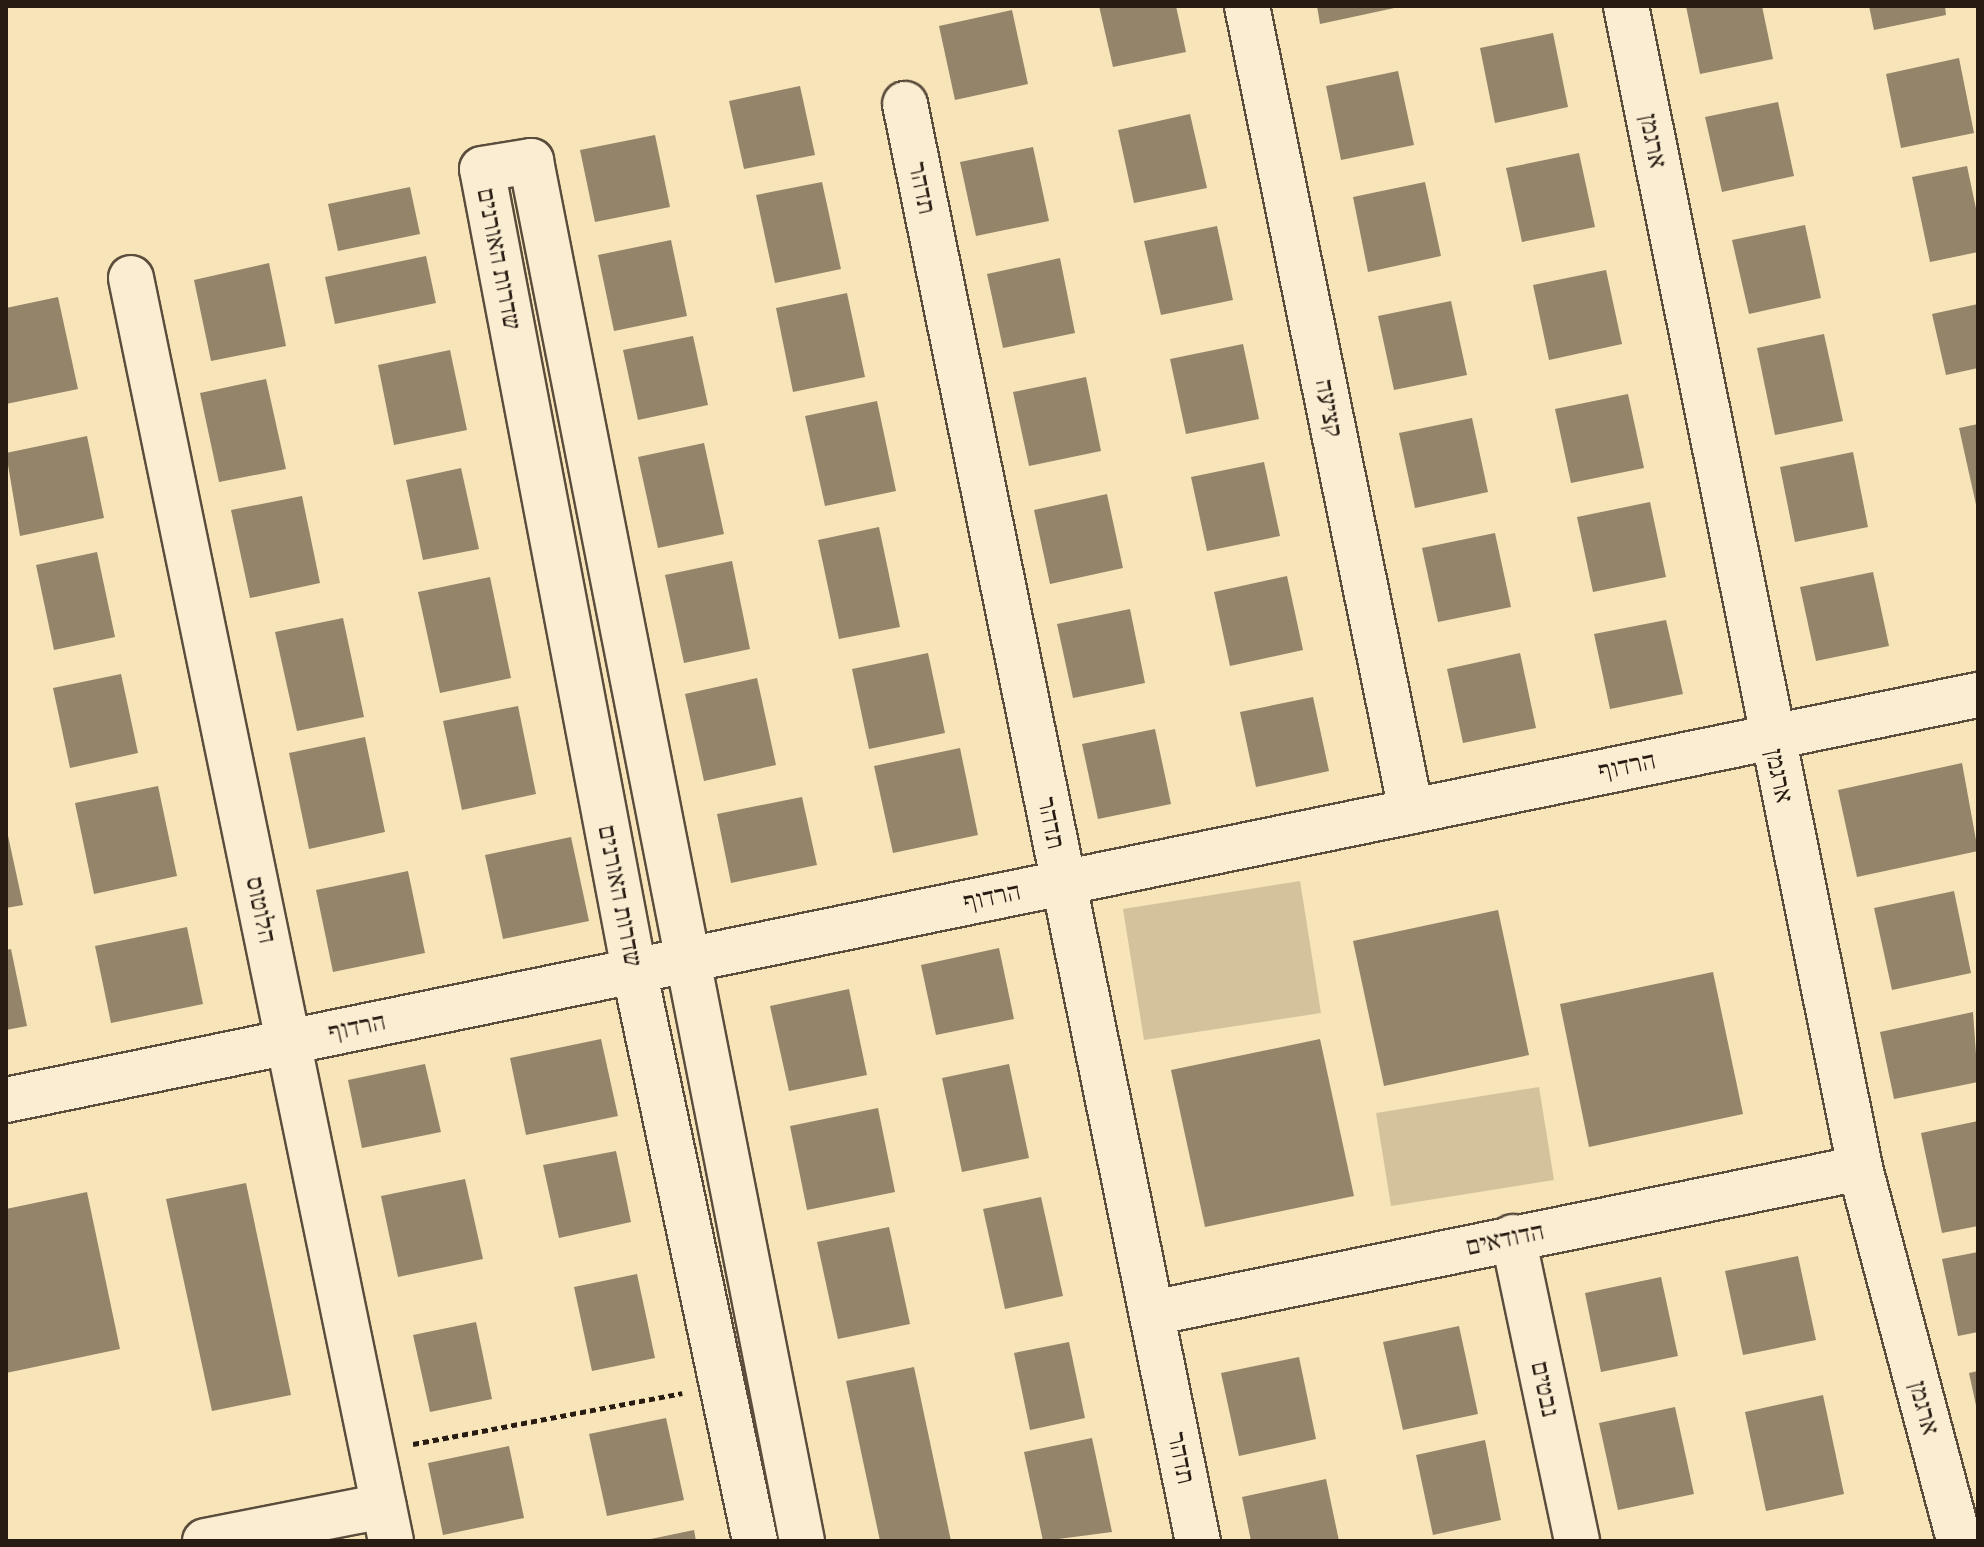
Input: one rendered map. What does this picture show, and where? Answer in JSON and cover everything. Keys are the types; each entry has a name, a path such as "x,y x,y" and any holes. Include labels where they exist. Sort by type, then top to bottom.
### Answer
{"street":[{"name":"קציעה","path":"1247,6 1411,811"},
{"name":"ארגמן","path":"1626,6 1860,1168 1959,1541"},
{"name":"תדהר","path":"905,104 1198,1541"},
{"name":"שדרות האורנים","path":"755,1541 634,970 482,169 531,161 802,1541"},
{"name":"הלוטוס","path":"131,278 387,1524"},
{"name":"הרדוף","path":"6,1100 1978,695"},
{"name":"הדודאים","path":"1152,1313 1860,1168"},
{"name":"נבטים","path":"1513,1237 1577,1541"},
{"path":"205,1541 387,1524"}],"path":[{"path":"372,1451 723,1385"}],"shaded area":[{"path":"1300,881 1321,1013 1144,1040 1123,909"},
{"path":"1539,1087 1554,1180 1391,1206 1376,1113"}],"building":[{"path":"1099,6 1176,6 1186,52 1113,67"},
{"path":"1317,6 1398,6 1399,7 1320,24"},
{"path":"1686,6 1762,6 1773,59 1700,74"},
{"path":"1869,6 1945,6 1946,15 1874,30"},
{"path":"1012,10 1028,84 955,100 939,26"},
{"path":"1553,33 1568,107 1495,123 1480,48"},
{"path":"1959,58 1974,133 1901,148 1886,74"},
{"path":"1398,71 1414,145 1341,160 1326,86"},
{"path":"800,86 815,155 744,169 729,101"},
{"path":"1778,102 1794,176 1722,192 1705,117"},
{"path":"1190,114 1207,188 1134,203 1118,130"},
{"path":"655,135 670,207 595,222 580,150"},
{"path":"1033,147 1049,221 976,236 960,162"},
{"path":"1579,153 1595,227 1522,242 1506,168"},
{"path":"1967,166 1978,218 1978,252 1930,262 1912,177"},
{"path":"822,182 841,269 775,283 756,195"},
{"path":"1425,182 1441,256 1368,272 1353,197"},
{"path":"410,187 420,234 338,251 328,204"},
{"path":"1805,225 1821,298 1749,314 1732,240"},
{"path":"1217,226 1233,300 1161,315 1144,241"},
{"path":"671,240 687,316 614,331 598,255"},
{"path":"426,256 436,303 335,324 325,277"},
{"path":"1060,258 1075,333 1003,348 987,274"},
{"path":"269,263 286,346 211,361 194,280"},
{"path":"1606,270 1622,344 1549,360 1533,285"},
{"path":"847,293 865,377 793,392 776,308"},
{"path":"58,297 78,389 6,404 6,308"},
{"path":"1451,301 1467,375 1394,390 1378,316"},
{"path":"1978,304 1978,368 1946,375 1932,314"},
{"path":"1824,334 1843,421 1775,435 1757,348"},
{"path":"693,336 708,405 638,420 623,350"},
{"path":"1243,344 1259,419 1186,434 1170,359"},
{"path":"450,350 467,430 394,445 378,365"},
{"path":"1086,377 1101,451 1029,466 1013,392"},
{"path":"266,379 286,469 219,482 200,393"},
{"path":"1628,394 1644,468 1571,483 1555,409"},
{"path":"877,401 896,491 825,506 805,416"},
{"path":"1472,418 1488,492 1415,508 1399,433"},
{"path":"1978,424 1978,508 1977,509 1959,428"},
{"path":"87,436 104,518 20,536 6,453"},
{"path":"704,443 724,534 658,548 638,457"},
{"path":"1853,452 1868,527 1795,542 1780,467"},
{"path":"1264,462 1280,536 1207,551 1191,477"},
{"path":"461,468 479,549 423,560 406,480"},
{"path":"1107,494 1123,568 1050,584 1034,510"},
{"path":"302,496 320,583 250,598 231,510"},
{"path":"1650,502 1666,577 1593,592 1577,517"},
{"path":"879,527 900,627 839,639 818,540"},
{"path":"1495,533 1511,607 1438,622 1422,548"},
{"path":"97,552 115,637 54,650 36,565"},
{"path":"732,561 750,649 684,663 665,575"},
{"path":"1873,572 1889,646 1816,661 1800,587"},
{"path":"1287,576 1303,650 1230,666 1214,592"},
{"path":"490,577 511,678 440,693 418,592"},
{"path":"1130,609 1145,683 1073,698 1057,624"},
{"path":"343,618 364,717 297,731 275,632"},
{"path":"1666,620 1683,694 1610,709 1594,634"},
{"path":"928,653 945,733 869,749 852,669"},
{"path":"1520,653 1536,728 1463,743 1447,669"},
{"path":"121,674 138,753 70,768 53,688"},
{"path":"757,678 776,765 704,781 685,694"},
{"path":"1313,697 1329,771 1256,787 1240,712"},
{"path":"518,706 536,794 462,810 443,721"},
{"path":"1155,729 1171,804 1098,819 1082,744"},
{"path":"365,737 385,832 309,849 289,753"},
{"path":"960,748 978,835 893,853 874,766"},
{"path":"1962,763 1978,851 1857,877 1838,790"},
{"path":"158,786 177,876 94,894 75,803"},
{"path":"802,797 817,865 731,883 717,814"},
{"path":"6,832 23,905 6,908"},
{"path":"571,837 589,921 503,939 485,855"},
{"path":"408,871 425,953 333,972 316,890"},
{"path":"1954,891 1971,973 1892,990 1874,908"},
{"path":"1498,910 1529,1055 1384,1086 1353,941"},
{"path":"187,927 203,1004 111,1023 95,946"},
{"path":"999,948 1014,1019 936,1035 921,965"},
{"path":"11,949 27,1026 6,1030 6,950"},
{"path":"1713,972 1743,1114 1589,1147 1560,1004"},
{"path":"849,989 867,1075 789,1091 770,1006"},
{"path":"1973,1012 1978,1082 1894,1099 1880,1032"},
{"path":"601,1039 618,1116 526,1135 510,1058"},
{"path":"1320,1039 1354,1196 1205,1227 1171,1070"},
{"path":"425,1064 441,1132 362,1148 348,1080"},
{"path":"1009,1064 1029,1158 962,1172 942,1078"},
{"path":"878,1108 895,1192 807,1210 790,1126"},
{"path":"1978,1121 1978,1226 1942,1233 1921,1133"},
{"path":"616,1151 631,1222 559,1238 543,1165"},
{"path":"465,1179 483,1259 398,1277 381,1196"},
{"path":"246,1183 291,1395 212,1411 166,1199"},
{"path":"87,1192 120,1349 6,1373 6,1209"},
{"path":"1041,1197 1063,1296 1005,1309 983,1209"},
{"path":"889,1227 910,1324 838,1339 817,1242"},
{"path":"1978,1252 1978,1332 1958,1336 1942,1259"},
{"path":"1798,1256 1816,1340 1743,1355 1725,1271"},
{"path":"637,1274 655,1358 592,1371 574,1287"},
{"path":"1661,1277 1678,1356 1601,1372 1585,1293"},
{"path":"476,1322 492,1399 430,1412 413,1335"},
{"path":"1459,1326 1478,1414 1403,1430 1383,1342"},
{"path":"1069,1342 1085,1418 1030,1430 1014,1353"},
{"path":"1299,1357 1316,1439 1239,1456 1221,1373"},
{"path":"914,1367 951,1541 880,1541 846,1381"},
{"path":"1978,1371 1978,1410 1977,1410 1969,1373"},
{"path":"1823,1395 1844,1494 1766,1511 1745,1412"},
{"path":"1675,1407 1694,1494 1618,1510 1599,1423"},
{"path":"666,1418 684,1500 607,1516 589,1434"},
{"path":"1092,1438 1112,1532 1043,1541 1024,1452"},
{"path":"1485,1440 1501,1520 1433,1535 1416,1455"},
{"path":"509,1446 524,1518 443,1535 428,1463"},
{"path":"1326,1479 1339,1541 1251,1541 1242,1497"},
{"path":"694,1530 696,1541 646,1540"}]}
